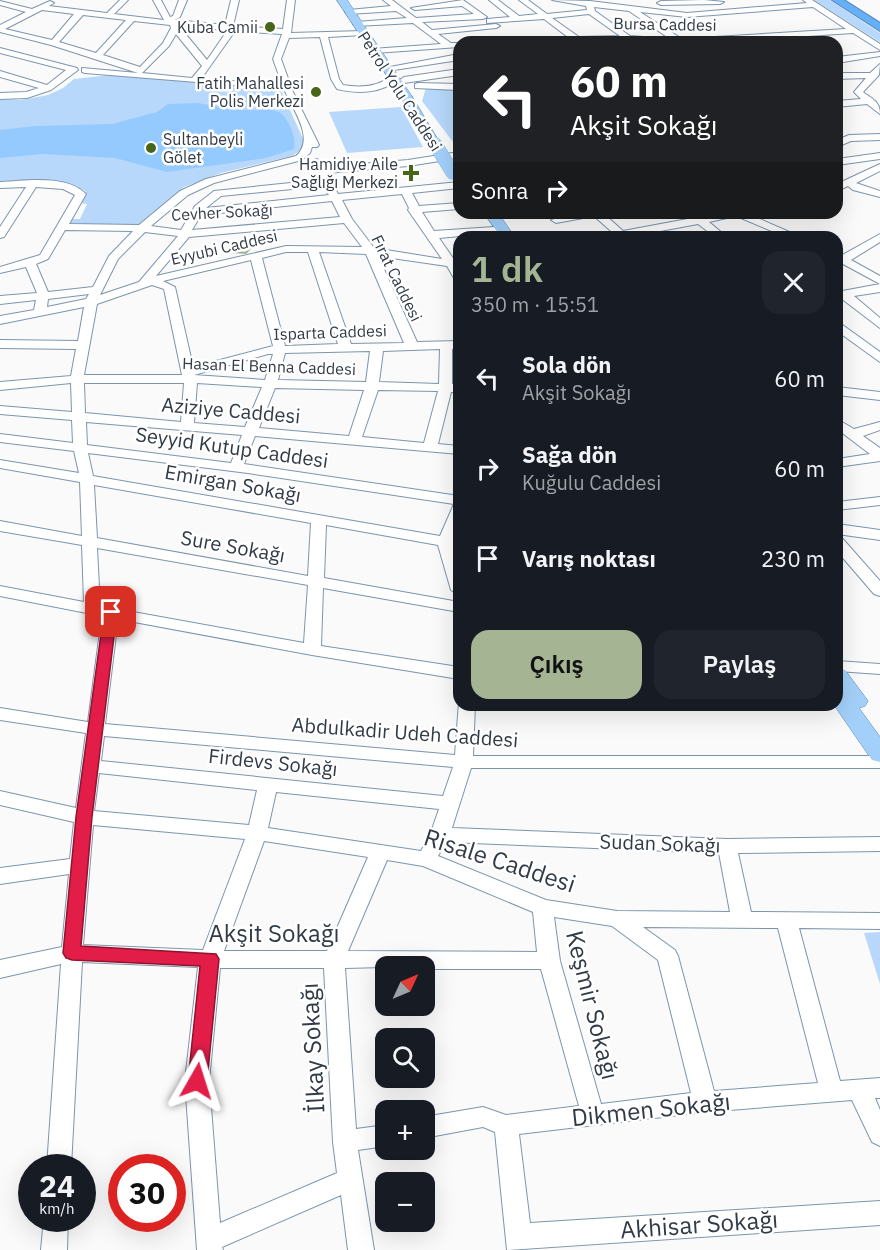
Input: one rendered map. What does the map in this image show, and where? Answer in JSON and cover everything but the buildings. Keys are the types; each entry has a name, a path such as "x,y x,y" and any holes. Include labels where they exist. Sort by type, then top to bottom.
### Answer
{"highway":[{"path":"837,0 880,28"},
{"path":"853,0 880,18"}],"main road":[{"name":"Petrol Yolu Caddesi","path":"342,0 353,12"},
{"name":"Petrol Yolu Caddesi","path":"350,0 361,27 404,86 453,170"},
{"path":"843,683 880,733"},
{"path":"843,702 880,754"}],"street":[{"path":"0,29 56,0"},
{"path":"110,14 124,0"},
{"path":"157,0 172,23 207,66"},
{"path":"141,70 166,44 172,23 183,0"},
{"path":"194,81 207,66 230,29 235,0"},
{"path":"291,0 286,34 277,59 309,137 307,151 312,162"},
{"path":"387,0 416,19 448,45"},
{"path":"493,0 518,19"},
{"path":"523,0 543,16 576,36"},
{"path":"556,0 590,6 608,24 625,36"},
{"path":"745,0 773,16"},
{"path":"71,11 87,2"},
{"path":"353,12 461,2 510,36"},
{"path":"432,32 543,16 590,6 726,2"},
{"path":"627,4 687,15 761,10 811,2 880,46"},
{"path":"0,3 39,10 110,14 172,23 286,34 323,34 416,19 481,15"},
{"path":"627,4 671,36"},
{"path":"54,43 65,33 73,17 82,12"},
{"path":"725,12 734,18"},
{"path":"687,15 699,26"},
{"path":"98,56 132,18"},
{"path":"628,22 649,21"},
{"path":"608,24 618,23"},
{"path":"791,28 801,35"},
{"path":"0,29 98,56 141,70 154,78"},
{"path":"751,29 760,35"},
{"path":"708,31 717,36"},
{"path":"854,31 880,46"},
{"name":"Bursa Caddesi","path":"754,36 854,31"},
{"path":"323,34 335,79 340,87 349,89 389,83 404,86 453,87"},
{"path":"848,43 869,40"},
{"path":"378,50 453,45"},
{"path":"438,46 453,54"},
{"path":"0,50 75,73 107,73 287,87"},
{"path":"843,59 880,54"},
{"path":"404,86 453,60"},
{"path":"843,75 878,71"},
{"path":"848,92 858,91 878,71"},
{"path":"0,96 27,95 48,88 75,73"},
{"path":"0,74 48,88"},
{"path":"372,87 394,89 453,74"},
{"path":"858,91 880,111"},
{"path":"843,103 880,100"},
{"name":"Fırat Caddesi","path":"309,137 313,141 312,162 328,182 347,220 370,251 412,346"},
{"path":"843,141 849,138 880,137"},
{"path":"60,1154 79,866 96,729 101,611 90,543 87,479 80,448 77,379 90,302 113,258 142,228 178,198 198,186 261,168 312,162 422,165 430,159 453,156"},
{"path":"843,160 880,156"},
{"path":"843,185 880,167"},
{"path":"196,212 406,190 453,178"},
{"path":"187,425 190,376 169,287 148,283 186,234 196,212 218,193 328,182"},
{"path":"849,182 857,188 880,194"},
{"path":"0,185 33,184 74,187 81,194 44,257 0,270"},
{"path":"0,235 33,184"},
{"path":"406,190 413,210 453,261"},
{"path":"413,210 453,207"},
{"path":"556,220 561,219"},
{"path":"604,219 617,231"},
{"path":"648,231 710,219"},
{"path":"752,219 781,231"},
{"name":"Cevher Sokağı","path":"63,227 142,228 186,234 347,220"},
{"path":"701,221 714,231"},
{"path":"431,235 453,234"},
{"path":"843,257 874,244 880,237"},
{"path":"874,244 880,252"},
{"path":"313,248 346,349"},
{"name":"Eyyubi Caddesi","path":"0,320 90,302 176,273 286,249 370,251 453,264"},
{"path":"236,467 270,384 280,350 256,256"},
{"path":"843,259 880,281"},
{"path":"30,263 43,294 40,312"},
{"path":"843,296 880,288"},
{"path":"0,300 97,290"},
{"path":"843,297 880,324"},
{"path":"843,330 880,358"},
{"path":"0,344 82,345"},
{"path":"430,448 452,388 452,345"},
{"name":"Isparta Caddesi","path":"190,376 267,350 452,345"},
{"path":"354,442 372,387 377,348"},
{"name":"Hasan El Benna Caddesi","path":"0,387 8,384 77,379 169,379 190,376 270,384 452,388"},
{"path":"843,392 880,396"},
{"name":"Aziziye Caddesi","path":"0,410 453,450"},
{"path":"853,434 880,426"},
{"path":"843,427 880,456"},
{"name":"Seyyid Kutup Caddesi","path":"0,438 236,467 453,499"},
{"path":"843,462 880,456"},
{"name":"Emirgan Sokağı","path":"0,464 452,544"},
{"path":"843,505 880,501"},
{"path":"312,651 319,520"},
{"name":"Sure Sokağı","path":"0,526 453,606"},
{"path":"843,531 880,535"},
{"path":"843,548 880,591"},
{"path":"0,591 312,651 453,672"},
{"path":"843,666 880,669"},
{"path":"426,859 440,836 464,762 466,711"},
{"name":"Abdulkadir Udeh Caddesi","path":"0,714 96,729 464,762 880,762"},
{"name":"Firdevs Sokağı","path":"91,766 449,803"},
{"path":"268,784 257,833 210,959 197,1081 209,1245 350,1179"},
{"name":"Risale Caddesi","path":"0,798 84,817 257,833 426,859 543,907 617,919 880,921"},
{"name":"Sudan Sokağı","path":"440,836 727,846 880,844"},
{"path":"727,846 742,919"},
{"name":"İlkay Sokağı","path":"361,1250 345,1142 334,959 381,851"},
{"path":"0,876 79,866"},
{"name":"Keşmir Sokağı","path":"543,907 549,961 593,1116"},
{"path":"617,919 666,956 705,1102"},
{"path":"786,919 832,1093"},
{"name":"Akşit Sokağı","path":"0,969 72,953 210,959 549,961"},
{"path":"869,1089 880,1135"},
{"name":"Dikmen Sokağı","path":"435,1126 483,1118 506,1125 705,1102 869,1089"},
{"path":"506,1125 519,1243"},
{"path":"345,1142 375,1137"},
{"name":"Akhisar Sokağı","path":"519,1243 880,1213"},
{"path":"54,1250 55,1232"}],"shaded area":[{"path":"814,0 830,0 880,33 880,42"},
{"name":"Sultanbeyli Gölet","path":"110,75 281,90 304,141 301,150 292,156 221,173 184,187 138,225 72,224 71,219 80,219 87,204 79,203 86,192 77,187 56,182 0,182 0,99 21,100 48,95 63,88 74,79"},
{"path":"426,88 453,88 453,142 422,101"},
{"path":"198,103 236,110 273,110 281,113 292,130 294,149 266,158 167,172 115,158 43,154 0,158 0,130 36,126 112,124 157,112 168,104"},
{"path":"401,107 423,147 347,153 329,112"},
{"path":"880,932 880,984 864,933"}],"place":[{"name":"Kuba Camii","path":"270,27"},
{"name":"Fatih Mahallesi Polis Merkezi","path":"316,92"},
{"name":"Sultanbeyli Gölet","path":"151,148"},
{"name":"Hamidiye Aile Sağlığı Merkezi","path":"411,173"}],"route":[{"path":"111,612 84,817 72,953 210,959 197,1081"}]}
